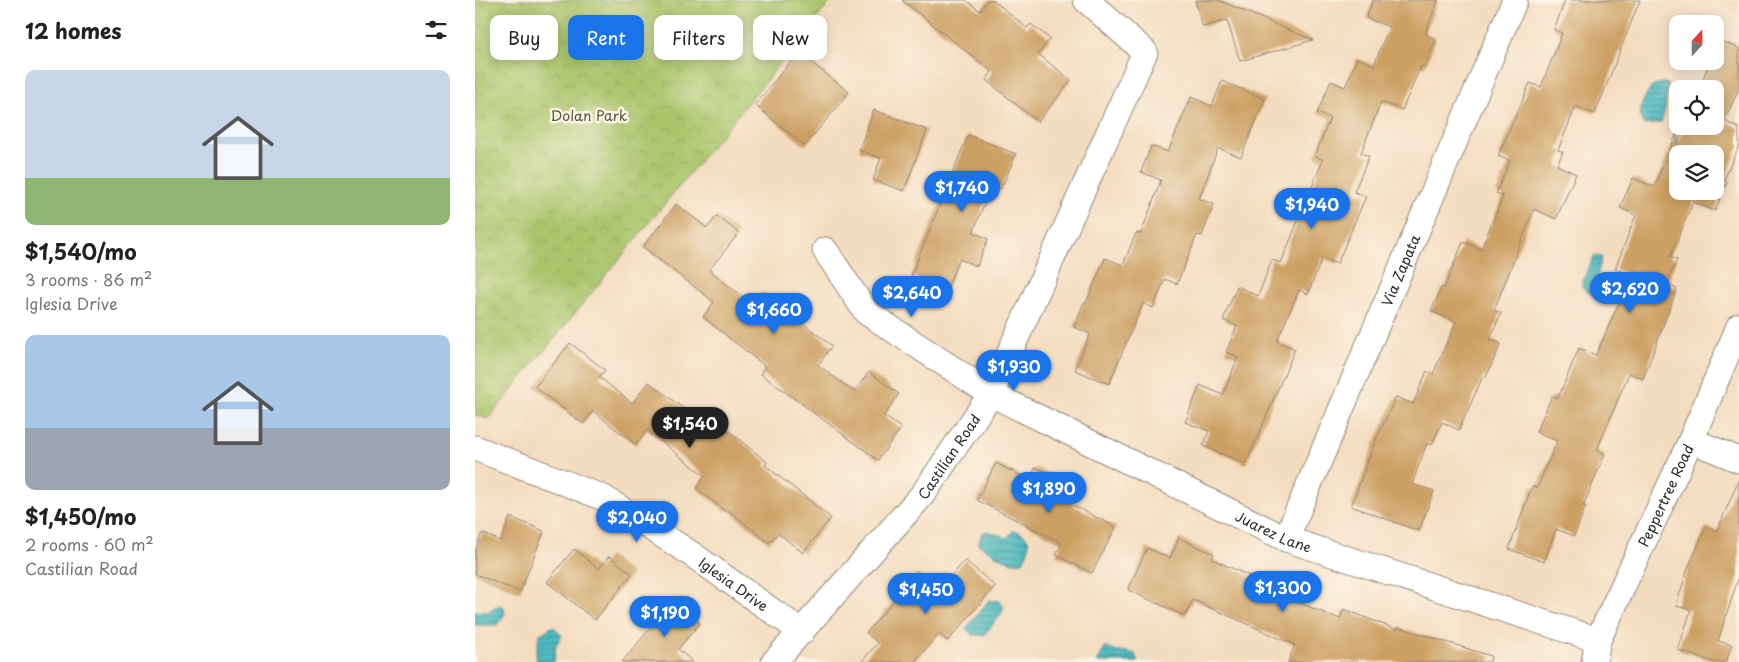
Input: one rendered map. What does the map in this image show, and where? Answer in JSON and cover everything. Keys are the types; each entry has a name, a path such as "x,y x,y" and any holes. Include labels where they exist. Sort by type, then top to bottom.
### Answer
{"street":[{"name":"Castilian Road","path":"774,662 923,494 991,394 1145,52 1087,0"},
{"name":"Via Zapata","path":"1286,540 1515,0"},
{"name":"Juarez Lane","path":"825,250 866,312 991,394 1286,540 1596,651"},
{"name":"Peppertree Road","path":"1596,651 1691,440 1739,326"},
{"path":"1691,440 1739,460"},
{"name":"Iglesia Drive","path":"475,448 604,498 690,553 802,632"}],"green space":[{"name":"Dolan Park","path":"475,0 832,0 820,15 753,15 753,60 783,60 488,419 475,415"}],"water":[{"path":"1664,82 1667,84 1667,93 1661,123 1644,125 1641,116 1643,100 1652,87"},
{"path":"1594,256 1602,257 1597,278 1599,294 1591,295 1582,287 1582,283"},
{"path":"1014,530 1025,535 1029,543 1028,552 1023,562 1018,563 1006,560 978,544 982,533 988,531 1007,538"},
{"path":"989,600 999,601 1004,607 1000,616 984,635 973,635 966,629"},
{"path":"499,605 504,607 505,614 497,625 475,625 475,611 487,612"},
{"path":"553,626 562,636 556,645 554,662 537,662 536,654 539,635"},
{"path":"1105,647 1135,654 1138,662 1097,662"}],"building":[{"path":"902,0 966,0 980,11 988,0 993,0 1027,28 1031,24 1050,39 1038,54 1071,80 1038,122 986,80 992,72"},
{"path":"1195,0 1218,0 1313,40 1240,61 1227,20 1203,27"},
{"path":"1373,0 1438,0 1425,34 1436,39 1425,67 1421,66 1402,110 1381,102 1361,153 1369,156 1354,192 1366,196 1337,264 1322,258 1308,294 1299,290 1277,341 1295,349 1246,464 1203,446 1209,431 1185,422 1200,385 1223,395 1238,357 1226,352 1237,326 1223,320 1237,286 1258,296 1272,260 1281,263 1323,160 1315,156 1330,118 1317,113 1331,81 1345,87 1357,58 1374,65 1389,27 1366,18"},
{"path":"1565,0 1640,0 1595,114 1576,106 1558,150 1563,152 1557,165 1576,174 1556,219 1534,209 1494,310 1501,313 1490,339 1501,344 1486,377 1483,376 1459,430 1442,422 1432,445 1427,443 1412,484 1434,491 1419,531 1351,506 1374,444 1396,397 1413,404 1427,371 1433,374 1456,322 1431,311 1442,287 1444,289 1463,242 1481,249 1503,196 1496,193 1510,161 1498,156 1530,83 1541,87 1562,33 1554,30"},
{"path":"1724,42 1739,48 1739,89 1724,121 1724,80 1703,80 1706,70 1724,70"},
{"path":"792,60 808,60 849,92 805,146 755,105"},
{"path":"1222,81 1265,99 1241,157 1218,148 1199,199 1214,204 1202,236 1197,235 1177,284 1165,279 1153,308 1143,303 1109,384 1075,370 1090,334 1074,327 1084,302 1086,303 1105,258 1123,265 1136,233 1141,234 1161,180 1141,172 1151,146 1168,152 1191,97 1212,106"},
{"path":"874,110 927,130 904,191 873,180 881,158 859,150"},
{"path":"1724,121 1739,128 1739,146 1724,180 1724,145 1677,145 1681,135 1724,135"},
{"path":"968,135 1016,154 1001,189 992,185 973,232 988,239 977,266 959,259 946,291 911,276"},
{"path":"1676,135 1677,145 1672,145"},
{"path":"1669,152 1669,200 1720,200 1715,211 1693,202 1670,257 1677,260 1667,284 1677,289 1643,379 1629,373 1597,450 1605,454 1583,506 1586,506 1574,536 1556,529 1544,562 1509,549 1532,486 1537,488 1557,441 1536,432 1552,396 1558,398 1579,348 1596,355 1631,275 1615,269 1636,215 1620,208 1633,178 1654,187"},
{"path":"676,204 707,228 717,216 739,233 709,270 753,305 763,292 832,346 818,365 854,392 869,372 899,394 884,416 901,428 878,460 761,374 766,367 703,317 714,302 643,247"},
{"path":"570,343 605,370 599,377 632,403 649,382 714,432 720,424 767,462 765,465 831,518 803,553 778,533 769,543 728,510 726,512 696,488 705,476 647,430 636,445 593,411 583,424 535,387"},
{"path":"996,463 1029,480 1036,467 1068,483 1060,499 1116,527 1092,573 1056,555 1062,543 977,500"},
{"path":"1739,479 1739,576 1718,641 1732,645 1726,662 1714,662 1678,650 1691,610 1676,606 1688,568 1706,527 1717,531"},
{"path":"510,517 544,531 520,592 475,574 475,551 482,533 501,541"},
{"path":"1179,538 1214,554 1212,559 1289,594 1287,598 1340,619 1344,609 1397,630 1398,627 1491,656 1490,662 1288,662 1295,645 1193,600 1185,616 1128,590 1147,548 1170,558"},
{"path":"574,549 599,569 609,556 632,574 595,620 547,582"},
{"path":"965,560 995,586 948,641 939,634 914,662 861,662 878,643 866,633 917,574 938,592"},
{"path":"673,601 700,623 678,649 693,662 622,662"}]}
